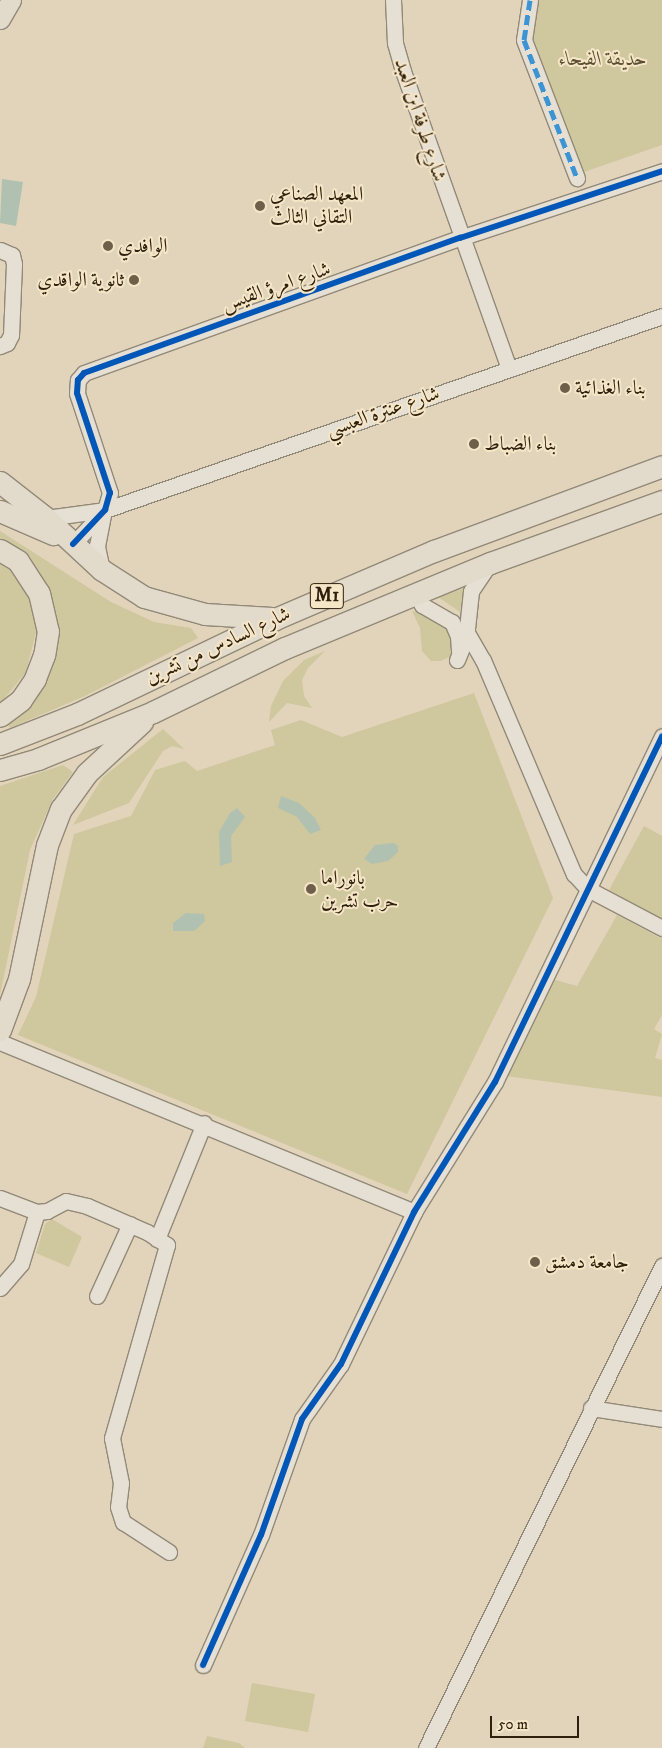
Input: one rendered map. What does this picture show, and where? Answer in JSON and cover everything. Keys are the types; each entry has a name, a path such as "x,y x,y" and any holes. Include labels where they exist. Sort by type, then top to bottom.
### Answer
{"highway":[{"name":"شارع السادس من تشرين","path":"0,744 77,714 275,619 434,551 662,466"},
{"path":"0,482 46,518 102,570 144,597 172,607 205,614 275,619"},
{"name":"شارع السادس من تشرين","path":"0,770 38,759 154,712 286,648 490,563 662,501"},
{"path":"0,511 73,544"},
{"path":"0,550 18,561 40,593 48,631 44,655 35,678 21,700 0,716"},
{"path":"0,1030 19,979 47,844 62,809 87,773 154,712"}],"main road":[{"path":"0,19 11,0"}],"street":[{"name":"شارع طرفة ابن العبد","path":"394,0 395,43 403,71 460,238 509,368"},
{"path":"530,0 524,40 577,178"},
{"name":"شارع امرؤ القيس","path":"105,510 110,499 110,487 77,393 78,380 84,373 460,238 662,170"},
{"path":"0,250 12,255 14,264 11,335 7,343 0,346"},
{"name":"شارع عنترة العبسي","path":"46,518 105,510 662,316"},
{"path":"73,544 105,510"},
{"path":"102,570 97,546 105,510"},
{"path":"416,594 422,605 452,622 458,636 458,658 466,631 471,591 490,563"},
{"path":"466,631 483,660 574,874 588,889 662,928"},
{"path":"203,1664 261,1535 302,1419 341,1364 414,1212 496,1082 662,736"},
{"path":"0,1042 204,1123 414,1212"},
{"path":"157,1239 204,1123"},
{"path":"0,1198 37,1212 47,1212 66,1201 87,1206 130,1224 167,1244 118,1410 112,1451 121,1483 118,1507 123,1522 127,1527 169,1552"},
{"path":"0,1288 21,1264 37,1212"},
{"path":"98,1296 130,1224"},
{"path":"426,1748 662,1266"},
{"path":"591,1408 662,1419"}],"green space":[{"name":"حديقة الفيحاء","path":"535,0 662,0 662,145 581,173 531,32"},
{"path":"0,531 111,602 154,622 191,628 198,638 85,696 10,728 5,720 31,701 50,670 57,634 50,597 36,569 0,540"},
{"path":"0,564 11,571 29,597 37,628 26,672 0,704"},
{"path":"470,586 460,612 438,597"},
{"path":"412,611 436,613 456,636 453,655 441,661 431,661 422,651 420,628"},
{"path":"325,651 308,668 302,680 304,696 312,708 287,703 269,722 271,706 283,681 304,660"},
{"path":"474,693 553,898 407,1194 18,1035 36,997 74,834 131,816 155,770 185,761 197,771 275,745 271,730 301,720 342,737"},
{"path":"163,729 184,749 172,746 163,751 129,803 73,825 103,777"},
{"path":"63,765 73,772 53,799 30,850 0,995 0,786"},
{"path":"644,826 662,836 662,919 609,890"},
{"path":"617,915 662,939 662,1015 654,1029 662,1034 655,1058 662,1060 662,1097 506,1076 552,979 577,986"},
{"path":"52,1219 82,1237 69,1267 36,1253 45,1224"},
{"path":"252,1683 315,1694 308,1732 245,1721"},
{"path":"207,1736 239,1743 245,1748 203,1748"}],"shaded area":[{"path":"2,179 23,182 16,226 0,223"},
{"path":"281,796 299,803 315,818 321,830 310,834 297,817 278,808"},
{"path":"237,808 245,817 231,836 232,862 220,866 219,832 230,813"},
{"path":"393,843 398,846 398,852 388,861 372,864 364,859 375,845"},
{"path":"186,913 204,914 205,921 194,931 173,931 173,923"}],"marked path":[{"path":"530,0 524,40 577,178"}],"cycle path":[{"path":"73,544 105,510 110,493 77,393 78,380 84,373 460,238 662,171"},
{"path":"203,1665 261,1535 302,1419 341,1364 414,1212 495,1082 662,736"}],"place":[{"name":"المعهد الصناعي التقاني الثالث","path":"260,206"},
{"name":"الوافدي","path":"108,246"},
{"name":"ثانوية الواقدي","path":"134,280"},
{"name":"بناء الغذائية","path":"565,388"},
{"name":"بناء الضباط","path":"474,444"},
{"name":"بانوراما حرب تشرين","path":"311,889"},
{"name":"جامعة دمشق","path":"535,1262"}]}
